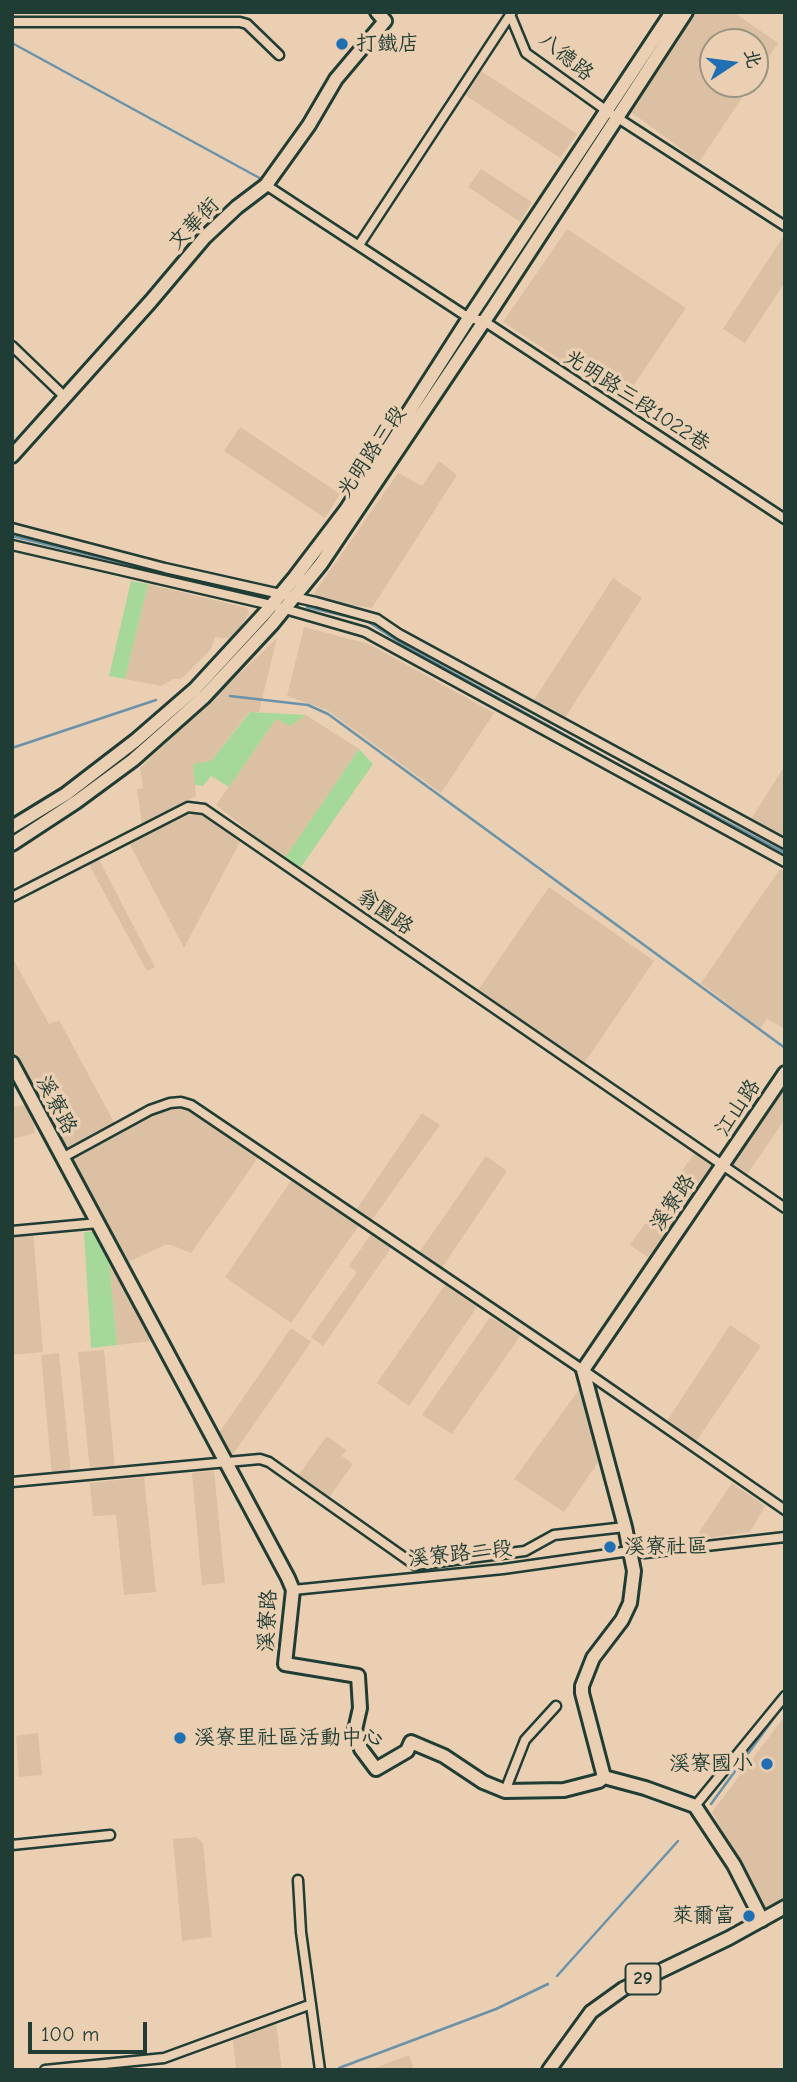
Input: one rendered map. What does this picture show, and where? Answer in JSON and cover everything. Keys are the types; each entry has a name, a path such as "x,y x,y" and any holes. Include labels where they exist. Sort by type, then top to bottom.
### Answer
{"street":[{"name":"文華街","path":"12,456 152,301 205,237 268,183 309,125 336,79 385,21 377,12"},
{"name":"光明路三段","path":"12,827 66,794 135,741 195,689 278,607 294,597 321,564 484,321 672,12"},
{"name":"光明路三段","path":"12,844 133,760 204,697 278,607 280,594 346,510 469,318 686,12"},
{"path":"361,243 510,13"},
{"name":"八德路","path":"510,13 526,53 612,114 785,226"},
{"path":"12,22 240,22 247,24 279,55"},
{"path":"268,183 469,318"},
{"name":"光明路三段1022巷","path":"469,318 484,321 785,519"},
{"path":"12,346 65,397"},
{"path":"12,528 377,619 399,634 785,844"},
{"path":"12,545 278,607 365,632 785,862"},
{"name":"翁園路","path":"12,897 188,807 204,809 785,1208"},
{"name":"溪寮路","path":"12,1063 293,1590 285,1664 358,1676 359,1707 355,1730 361,1749 376,1769 407,1751 411,1742 444,1756 483,1782 505,1791 564,1790 599,1781 604,1777"},
{"name":"江山路","path":"722,1165 785,1073"},
{"path":"62,1158 150,1110 170,1103 191,1105 785,1510"},
{"name":"溪寮路","path":"583,1370 722,1165"},
{"path":"12,1231 98,1223"},
{"path":"583,1370 634,1571 630,1603 622,1619 593,1658 582,1686 604,1777 695,1806 734,1865 762,1920"},
{"path":"12,1482 260,1459 269,1462 415,1565 525,1551 554,1535 625,1527"},
{"name":"溪寮路二段","path":"293,1590 503,1569 630,1550 645,1553 785,1537"},
{"path":"695,1806 785,1696"},
{"path":"505,1791 525,1740 556,1706"},
{"path":"12,1845 110,1835"},
{"path":"298,1880 300,1932 320,2070"},
{"name":"29","path":"549,2070 591,2012 623,1989 785,1907"},
{"path":"46,2070 163,2058 309,2005"}],"shaded area":[{"path":"697,12 733,12 756,28 699,28 699,98 742,98 699,162 631,112"},
{"path":"769,37 778,43 769,56"},
{"path":"481,71 577,134 560,158 465,95"},
{"path":"481,169 532,202 520,222 468,187"},
{"path":"567,229 686,308 623,401 503,322"},
{"path":"783,237 785,282 745,343 723,329"},
{"path":"240,427 340,494 325,518 224,451"},
{"path":"439,461 457,475 372,608 318,600 313,595 398,473 422,486"},
{"path":"613,578 642,598 563,721 532,703"},
{"path":"148,584 247,608 249,613 233,639 215,637 211,649 181,679 174,679 161,686 125,679"},
{"path":"304,627 369,644 494,713 441,793 327,710 287,696"},
{"path":"277,638 259,712 249,712 211,761 193,764 196,796 142,825 137,789 143,788 140,768"},
{"path":"306,715 359,749 284,859 216,805 276,719 290,726"},
{"path":"785,765 785,844 750,821"},
{"path":"194,809 241,840 184,948 129,843"},
{"path":"98,858 155,967 147,971 88,863"},
{"path":"780,869 785,872 785,1029 767,1019 760,1029 701,983"},
{"path":"549,887 654,961 583,1065 478,990"},
{"path":"12,957 49,1024 59,1020 115,1124 68,1149 64,1150 12,1052"},
{"path":"785,1079 785,1119 746,1176 727,1163"},
{"path":"180,1103 260,1155 191,1253 165,1245 124,1264 70,1158 169,1104"},
{"path":"28,1105 35,1133 12,1139 12,1107"},
{"path":"422,1113 440,1125 369,1224 354,1213"},
{"path":"695,1152 717,1168 652,1260 630,1245"},
{"path":"486,1156 507,1171 441,1269 416,1257"},
{"path":"293,1178 359,1225 291,1323 225,1277"},
{"path":"33,1231 43,1352 12,1355 12,1233"},
{"path":"371,1234 391,1248 323,1346 311,1337 357,1272 349,1266"},
{"path":"109,1259 153,1336 152,1341 117,1345"},
{"path":"445,1285 477,1307 409,1406 377,1383"},
{"path":"490,1317 520,1336 452,1434 422,1415"},
{"path":"730,1325 761,1346 695,1443 665,1424"},
{"path":"291,1328 311,1342 232,1456 219,1433"},
{"path":"104,1350 115,1469 90,1471 78,1352"},
{"path":"59,1353 71,1474 52,1476 41,1355"},
{"path":"581,1387 600,1459 564,1512 514,1479"},
{"path":"327,1436 346,1450 342,1456 353,1464 328,1499 297,1477"},
{"path":"214,1471 225,1583 202,1585 192,1473"},
{"path":"144,1477 156,1592 124,1595 116,1515 93,1516 90,1483"},
{"path":"732,1483 765,1506 750,1532 694,1540"},
{"name":"溪寮國小","path":"785,1716 785,1897 765,1908 712,1812"},
{"path":"38,1733 42,1775 19,1777 16,1736"},
{"path":"196,1837 203,1843 212,1937 182,1941 173,1839"},
{"path":"276,2023 282,2070 236,2070 233,2039"},
{"path":"409,2055 414,2070 370,2070"}],"green space":[{"path":"131,581 148,584 125,679 109,676"},
{"path":"250,712 306,715 290,726 276,719 229,787 211,776 203,786 195,785 193,764 211,761"},
{"path":"359,749 373,764 301,867 284,859"},
{"path":"84,1232 94,1232 109,1259 117,1345 91,1348"}],"waterway":[{"path":"12,43 265,181"},
{"path":"12,536 263,597"},
{"path":"307,607 367,621 407,647 610,760 785,853"},
{"path":"230,696 308,705 328,714 785,1048"},
{"path":"12,748 156,700"},
{"path":"711,1804 785,1703"},
{"path":"557,1976 678,1841"},
{"path":"339,2068 496,2009 548,1984"}],"place":[{"name":"打鐵店","path":"342,44"},
{"name":"溪寮社區","path":"610,1547"},
{"name":"溪寮里社區活動中心","path":"180,1738"},
{"name":"溪寮國小","path":"767,1764"},
{"name":"萊爾富","path":"749,1916"}]}
